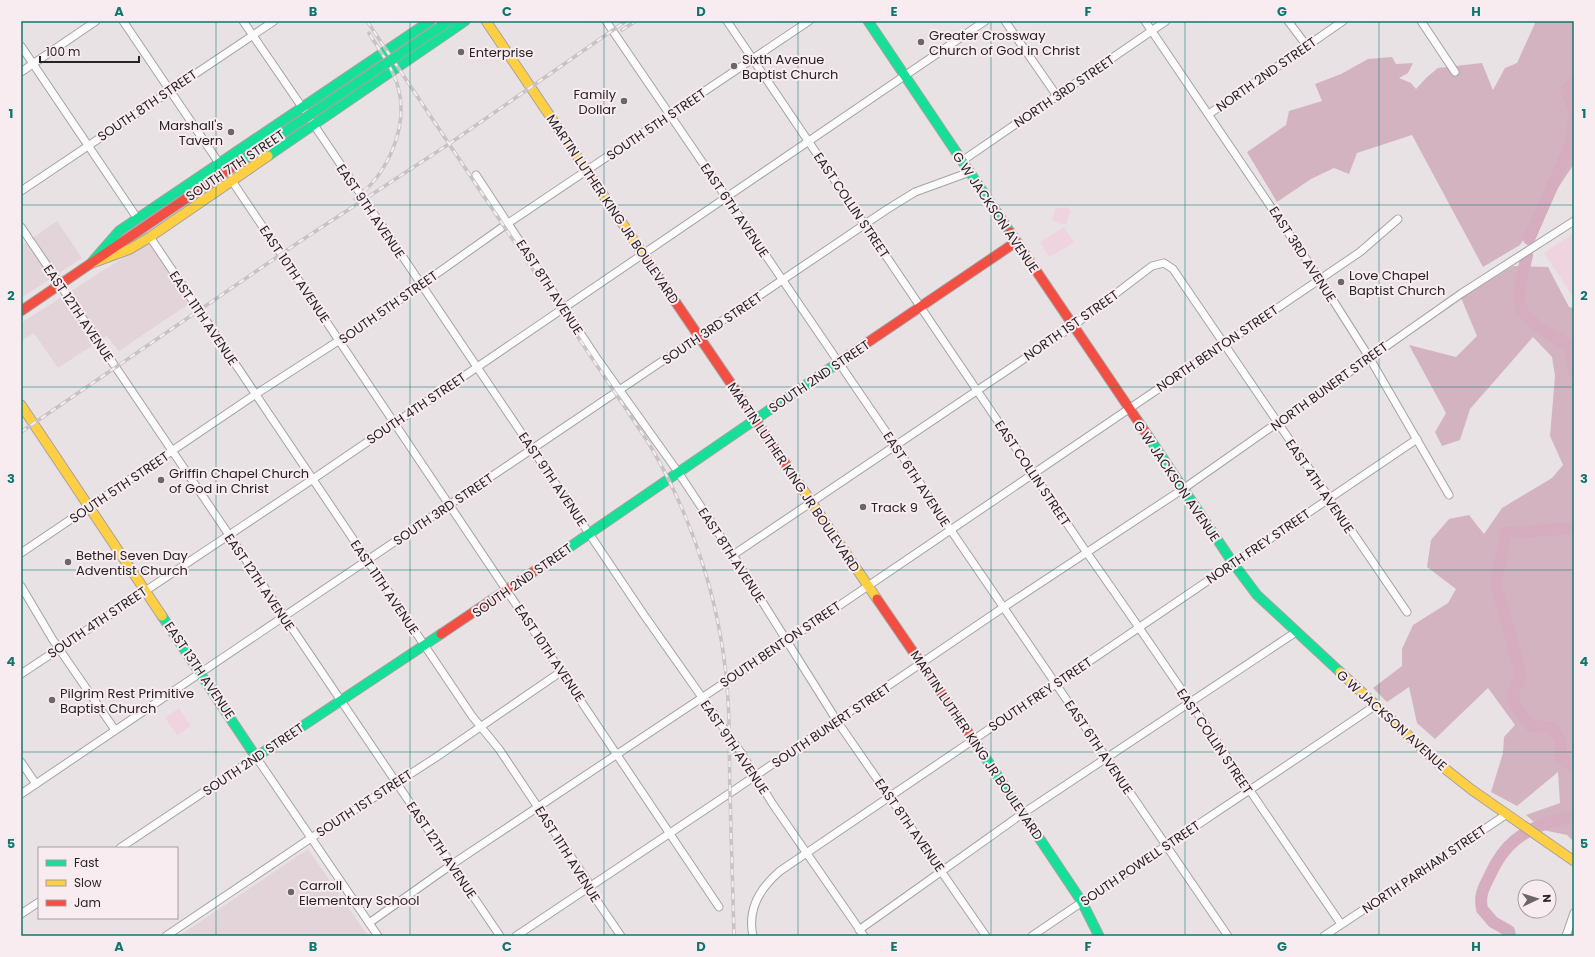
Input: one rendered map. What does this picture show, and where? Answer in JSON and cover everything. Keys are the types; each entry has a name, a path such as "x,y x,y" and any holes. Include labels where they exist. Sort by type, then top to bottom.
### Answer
{"main road":[{"path":"92,263 119,231 137,218 430,21"},
{"name":"SOUTH 7TH STREET","path":"21,311 449,21"},
{"path":"92,263 130,249 150,237 465,21"},
{"name":"MARTIN LUTHER KING JR BOULEVARD","path":"486,21 644,253 810,502 973,739 1082,902 1099,936"},
{"name":"G W JACKSON AVENUE","path":"868,21 1233,563 1265,604 1439,764 1508,815 1574,860"},
{"path":"921,306 1016,242"},
{"name":"SOUTH 2ND STREET","path":"256,756 508,590 921,306"},
{"name":"EAST 13TH AVENUE","path":"21,405 256,756"}],"street":[{"path":"21,72 96,21"},
{"path":"123,21 220,163"},
{"name":"EAST 9TH AVENUE","path":"244,21 532,449 701,697 742,754 806,854 861,933"},
{"name":"SOUTH 8TH STREET","path":"21,191 274,21"},
{"name":"EAST 6TH AVENUE","path":"606,21 1228,936"},
{"name":"EAST COLLIN STREET","path":"727,21 754,58 1249,792 1341,924"},
{"name":"SOUTH 5TH STREET","path":"21,553 256,394 340,340 508,224 809,21"},
{"name":"SOUTH 4TH STREET","path":"21,674 313,479 563,307 985,21"},
{"path":"1005,21 1056,96"},
{"name":"EAST 3RD AVENUE","path":"1145,21 1319,278 1368,357 1449,495"},
{"name":"NORTH 3RD STREET","path":"962,160 1166,21"},
{"path":"1288,21 1306,46"},
{"name":"NORTH 2ND STREET","path":"1209,114 1343,21"},
{"path":"1421,21 1455,72"},
{"path":"21,46 137,218"},
{"path":"865,224 915,192 970,172"},
{"name":"EAST 8TH AVENUE","path":"476,175 563,307 678,472 733,555 837,721 986,936"},
{"name":"EAST 10TH AVENUE","path":"232,181 508,590 719,907"},
{"name":"NORTH BENTON STREET","path":"1033,473 1129,409 1319,278 1360,252 1398,219"},
{"name":"NORTH BUNERT STREET","path":"1087,553 1183,489 1350,373 1368,357 1462,293 1574,221"},
{"name":"SOUTH 3RD STREET","path":"21,794 699,336 783,281 865,224"},
{"name":"EAST 12TH AVENUE","path":"21,227 500,936"},
{"name":"EAST 11TH AVENUE","path":"150,237 424,646 481,727 499,749 590,886 593,895 621,936"},
{"name":"NORTH 1ST STREET","path":"977,389 1073,326 1152,266 1164,263"},
{"name":"EAST 4TH AVENUE","path":"1164,263 1173,269 1407,612"},
{"path":"733,555 977,389"},
{"name":"NORTH FREY STREET","path":"1139,627 1417,439"},
{"name":"SOUTH BENTON STREET","path":"369,923 451,864 618,754 1033,473"},
{"name":"SOUTH BUNERT STREET","path":"516,936 756,776 1004,607 1087,553"},
{"path":"21,586 58,648 115,730"},
{"name":"SOUTH FREY STREET","path":"753,936 751,918 753,907 763,888 773,877 1139,627"},
{"path":"861,933 942,871 1022,814 1296,632"},
{"name":"SOUTH 1ST STREET","path":"166,936 311,838 481,727 562,671"},
{"name":"SOUTH POWELL STREET","path":"1032,936 1165,845 1249,792 1376,705"},
{"name":"EAST 13TH AVENUE","path":"256,756 378,936"},
{"name":"SOUTH 2ND STREET","path":"121,847 256,756"},
{"path":"21,762 36,784"},
{"name":"NORTH PARHAM STREET","path":"1324,936 1508,815"},
{"path":"21,914 38,903"},
{"path":"1566,936 1574,913"}],"shaded area":[{"path":"1536,21 1574,21 1574,164 1520,245 1483,267 1412,135 1357,153 1349,174 1334,168 1311,179 1277,202 1247,152 1286,125 1289,111 1322,101 1315,84 1341,74 1368,59 1392,57 1396,64 1413,63 1408,73 1399,78 1411,83 1416,89 1438,68 1482,63 1493,90 1505,68 1517,63"},
{"path":"1065,207 1071,210 1066,224 1060,224 1052,220 1055,209"},
{"path":"57,221 82,258 21,298 21,246"},
{"path":"1064,227 1074,243 1049,257 1040,242"},
{"path":"1574,233 1574,298 1544,253"},
{"path":"148,242 190,303 119,351 107,336 58,368 34,333 21,341 21,323"},
{"path":"1513,266 1548,267 1569,307 1574,308 1574,842 1567,835 1543,830 1526,815 1560,803 1558,772 1517,806 1491,792 1503,753 1504,737 1515,725 1488,688 1435,739 1417,723 1409,687 1387,702 1373,688 1402,666 1402,649 1413,625 1448,603 1456,589 1427,567 1431,540 1449,519 1469,515 1484,534 1502,508 1552,478 1563,465 1550,436 1555,376 1552,357 1533,337 1470,409 1460,440 1442,446 1435,432 1446,413 1409,345 1456,357 1477,336 1461,298"},
{"path":"179,708 191,726 177,735 165,718"},
{"name":"Carroll Elementary School","path":"308,849 368,936 179,936"}],"waterway":[{"path":"1574,83 1566,90 1574,109"},
{"path":"1529,239 1572,141 1574,117"},
{"path":"1527,255 1520,287 1520,305 1523,311 1534,323 1570,346 1574,371"},
{"path":"1574,528 1506,533 1496,584 1521,674 1513,693 1516,707 1531,726 1552,727 1561,742 1561,759 1574,767"},
{"path":"1510,936 1509,931 1493,922 1482,909 1481,899 1483,891 1495,864 1508,847 1523,834 1553,821 1574,816"}],"railway":[{"path":"367,21 648,442 679,502 692,534 713,599 725,666 729,723 734,936"},
{"path":"21,432 296,244 449,144 626,21"},
{"path":"622,30 636,21"},
{"path":"355,199 377,177 386,164 398,134 400,118 401,103 396,80 369,33"}],"traffic: fast":[{"path":"92,262 119,231 430,21"},
{"path":"247,157 449,21"},
{"path":"268,156 465,21"},
{"path":"868,21 1010,232"},
{"path":"545,564 858,349"},
{"path":"1148,436 1233,563 1257,595 1340,672"},
{"path":"162,616 256,757 441,634"},
{"path":"979,748 1082,902 1099,936"}],"traffic: slow":[{"path":"486,21 647,260"},
{"path":"92,263 130,249 150,237 268,156"},
{"path":"21,405 162,616"},
{"path":"787,466 877,599"},
{"path":"1340,672 1439,764 1472,790 1574,861"}],"traffic: jam":[{"path":"21,311 247,157"},
{"path":"1010,232 1148,436"},
{"path":"858,349 1016,242"},
{"path":"647,260 787,466"},
{"path":"441,634 545,564"},
{"path":"877,599 979,748"}],"place":[{"name":"Greater Crossway Church of God in Christ","path":"921,42"},
{"name":"Enterprise","path":"461,52"},
{"name":"Sixth Avenue Baptist Church","path":"734,66"},
{"name":"Family Dollar","path":"624,101"},
{"name":"Marshall's Tavern","path":"231,132"},
{"name":"Love Chapel Baptist Church","path":"1341,282"},
{"name":"Griffin Chapel Church of God in Christ","path":"161,480"},
{"name":"Track 9","path":"863,507"},
{"name":"Bethel Seven Day Adventist Church","path":"68,562"},
{"name":"Pilgrim Rest Primitive Baptist Church","path":"52,700"},
{"name":"Carroll Elementary School","path":"291,892"}]}
